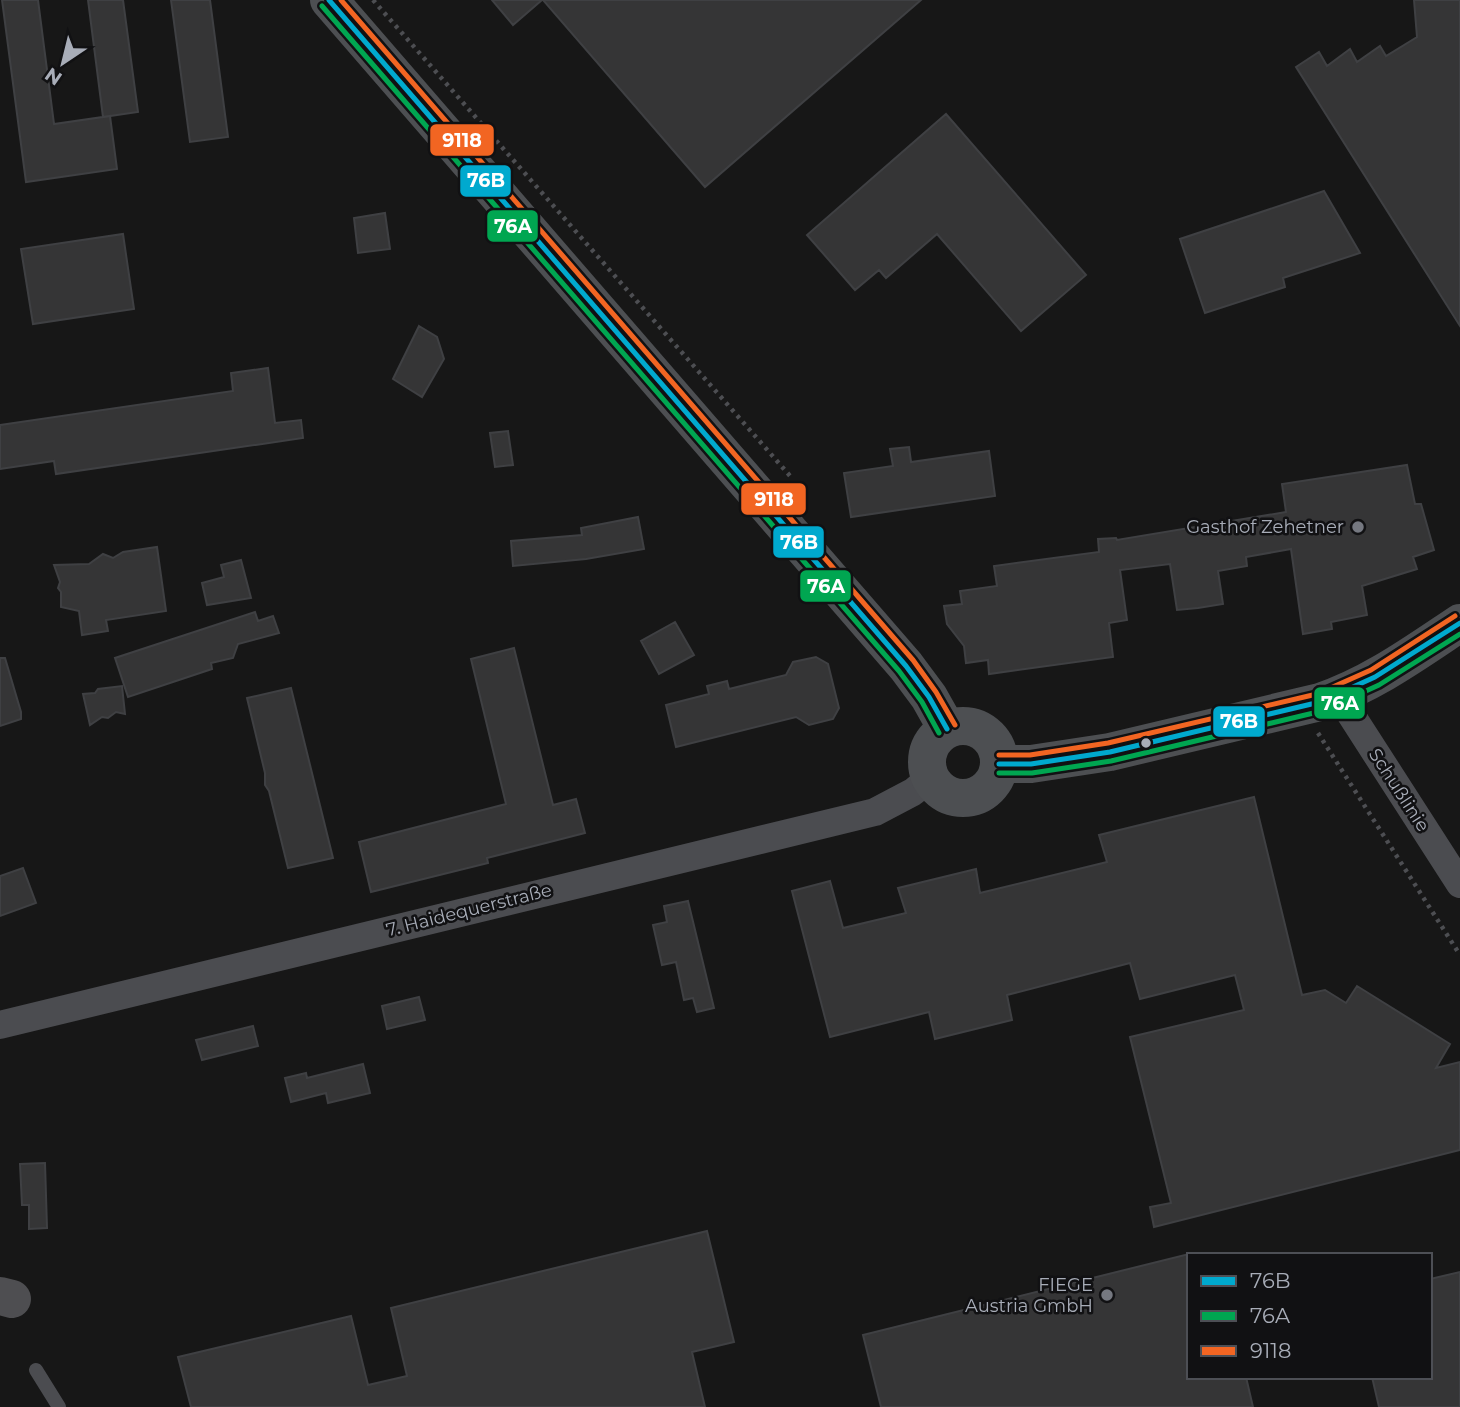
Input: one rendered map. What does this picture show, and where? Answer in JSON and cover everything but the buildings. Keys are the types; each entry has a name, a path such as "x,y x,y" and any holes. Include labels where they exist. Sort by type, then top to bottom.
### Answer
{"main road":[{"path":"329,0 906,666 929,697 947,729"},
{"path":"999,764 1031,764 1110,752 1323,701 1380,675 1460,623"},
{"path":"960,725 976,727 987,734 995,744 999,764 995,780 985,791 974,797 961,798 938,788 930,778 927,766 930,747 937,736 960,725"}],"street":[{"name":"Schußlinie","path":"1323,701 1460,884"},
{"name":"7. Haidequerstraße","path":"0,1025 875,812 913,792 930,778"}],"lane":[{"path":"36,1370 59,1407"}],"path":[{"path":"373,0 791,477"},
{"path":"1323,701 1321,738 1460,955"}],"transit line":[{"name":"76B","path":"329,0 906,666 929,697 947,729"},
{"name":"9118","path":"341,0 913,660 955,725"},
{"name":"76A","path":"322,6 899,671 922,702 939,733"},
{"name":"9118","path":"999,755 1030,755 1108,743 1317,694 1371,670 1455,616"},
{"name":"76B","path":"999,764 1031,764 1110,752 1320,702 1375,677 1460,623"},
{"name":"76A","path":"999,773 1032,773 1111,761 1322,711 1379,685 1460,634"}],"place":[{"name":"Gasthof Zehetner","path":"1358,527"},
{"name":"FIEGE Austria GmbH","path":"1107,1295"}]}
